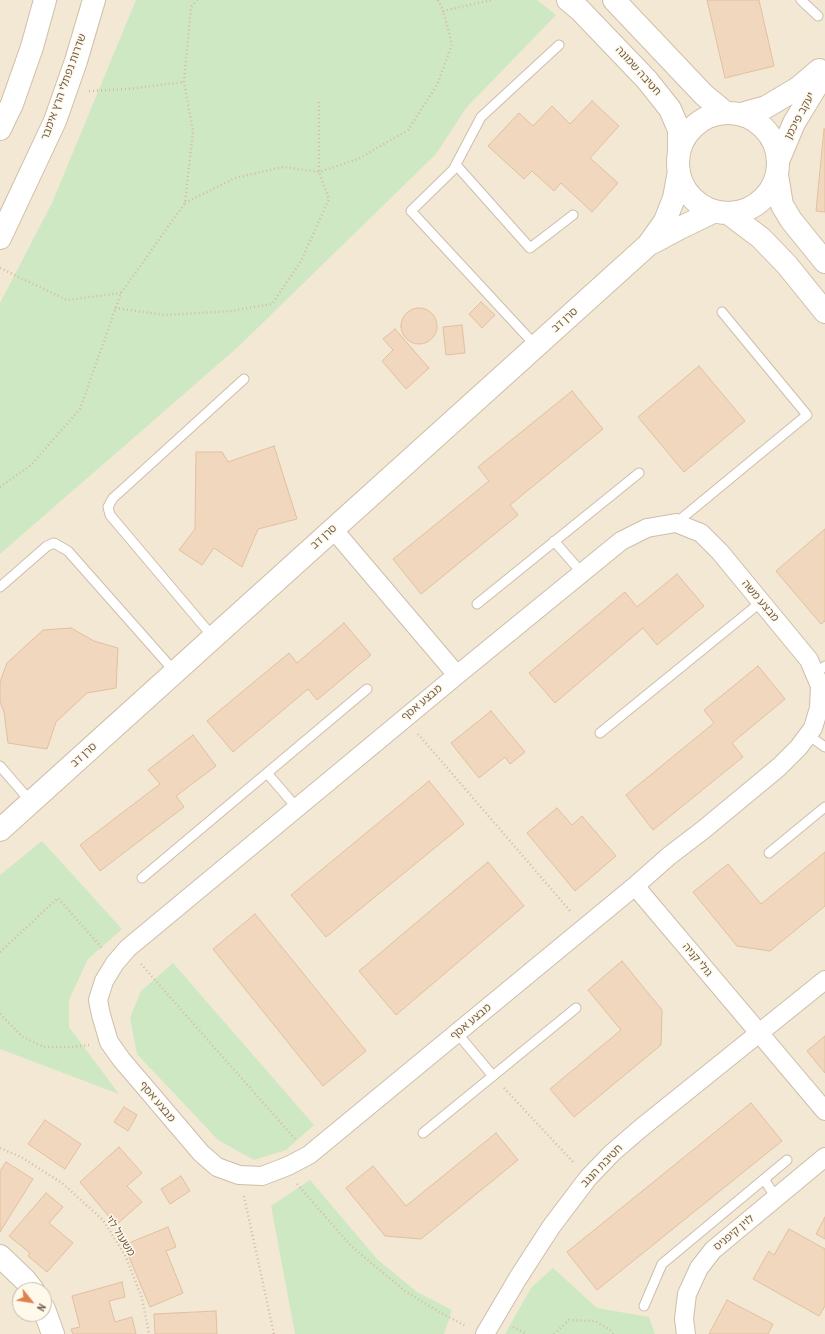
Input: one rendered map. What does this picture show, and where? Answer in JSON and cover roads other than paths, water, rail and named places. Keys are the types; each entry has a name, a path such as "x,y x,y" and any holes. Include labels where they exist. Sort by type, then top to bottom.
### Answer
{"street":[{"path":"0,129 12,104 32,47 45,0"},
{"name":"חטיבה שמונה","path":"568,0 580,10 647,80 670,109 680,130 679,164"},
{"path":"614,0 704,94 733,113 753,119 763,126 771,136 776,148 782,205 791,220 825,262"},
{"name":"שדרות נפתלי הרץ אימבר","path":"0,238 55,121 93,6"},
{"name":"יעקב פיכמן","path":"733,113 766,107 798,88 825,66"},
{"name":"יעקב פיכמן","path":"778,168 794,123 825,72"},
{"path":"733,113 709,117 694,126 687,135 682,145 679,164 684,185 702,206 722,212 761,238 787,265 825,312"},
{"name":"סרן דב","path":"0,830 648,245 666,221 674,198 679,164"},
{"path":"722,212 741,211 753,206 764,198 772,187 778,168"},
{"name":"סרן דב","path":"648,245 680,228 722,212"},
{"path":"333,529 456,675 622,541 647,528 676,523"},
{"name":"מבצע משה","path":"635,886 669,856 779,767 799,747 813,728 819,708 820,670 720,552 701,534 676,523"},
{"name":"מבצע אסף","path":"456,675 128,948 104,981 98,1000 100,1015 109,1042 121,1059 201,1153 217,1167 239,1175 262,1176 309,1155 635,886"},
{"name":"גולי קניה","path":"635,886 825,1111"},
{"path":"759,1034 825,980"},
{"name":"חטיבת הנגב","path":"486,1334 494,1317 526,1265 588,1178 612,1153 641,1128 759,1034"},
{"name":"לוין קיפניס","path":"686,1334 684,1319 688,1294 699,1268 713,1250 825,1157"},
{"path":"0,1256 27,1282"},
{"path":"49,1322 53,1334"}],"lane":[{"path":"801,0 818,16"},
{"path":"452,171 481,117 559,45"},
{"path":"536,347 411,211 457,166 530,248 572,215"},
{"path":"676,523 807,415 722,312"},
{"path":"213,638 110,515 108,507 113,498 244,379"},
{"path":"477,604 639,473"},
{"path":"554,541 582,573"},
{"path":"0,587 47,546 54,543 68,551 175,672"},
{"path":"600,733 761,602"},
{"path":"142,878 367,690"},
{"path":"808,735 825,747"},
{"path":"0,766 31,802"},
{"path":"267,773 297,808"},
{"path":"769,853 825,807"},
{"path":"423,1133 576,1008"},
{"path":"457,1032 493,1076"},
{"path":"644,1306 662,1264 787,1160"},
{"path":"764,1179 776,1198"}]}
